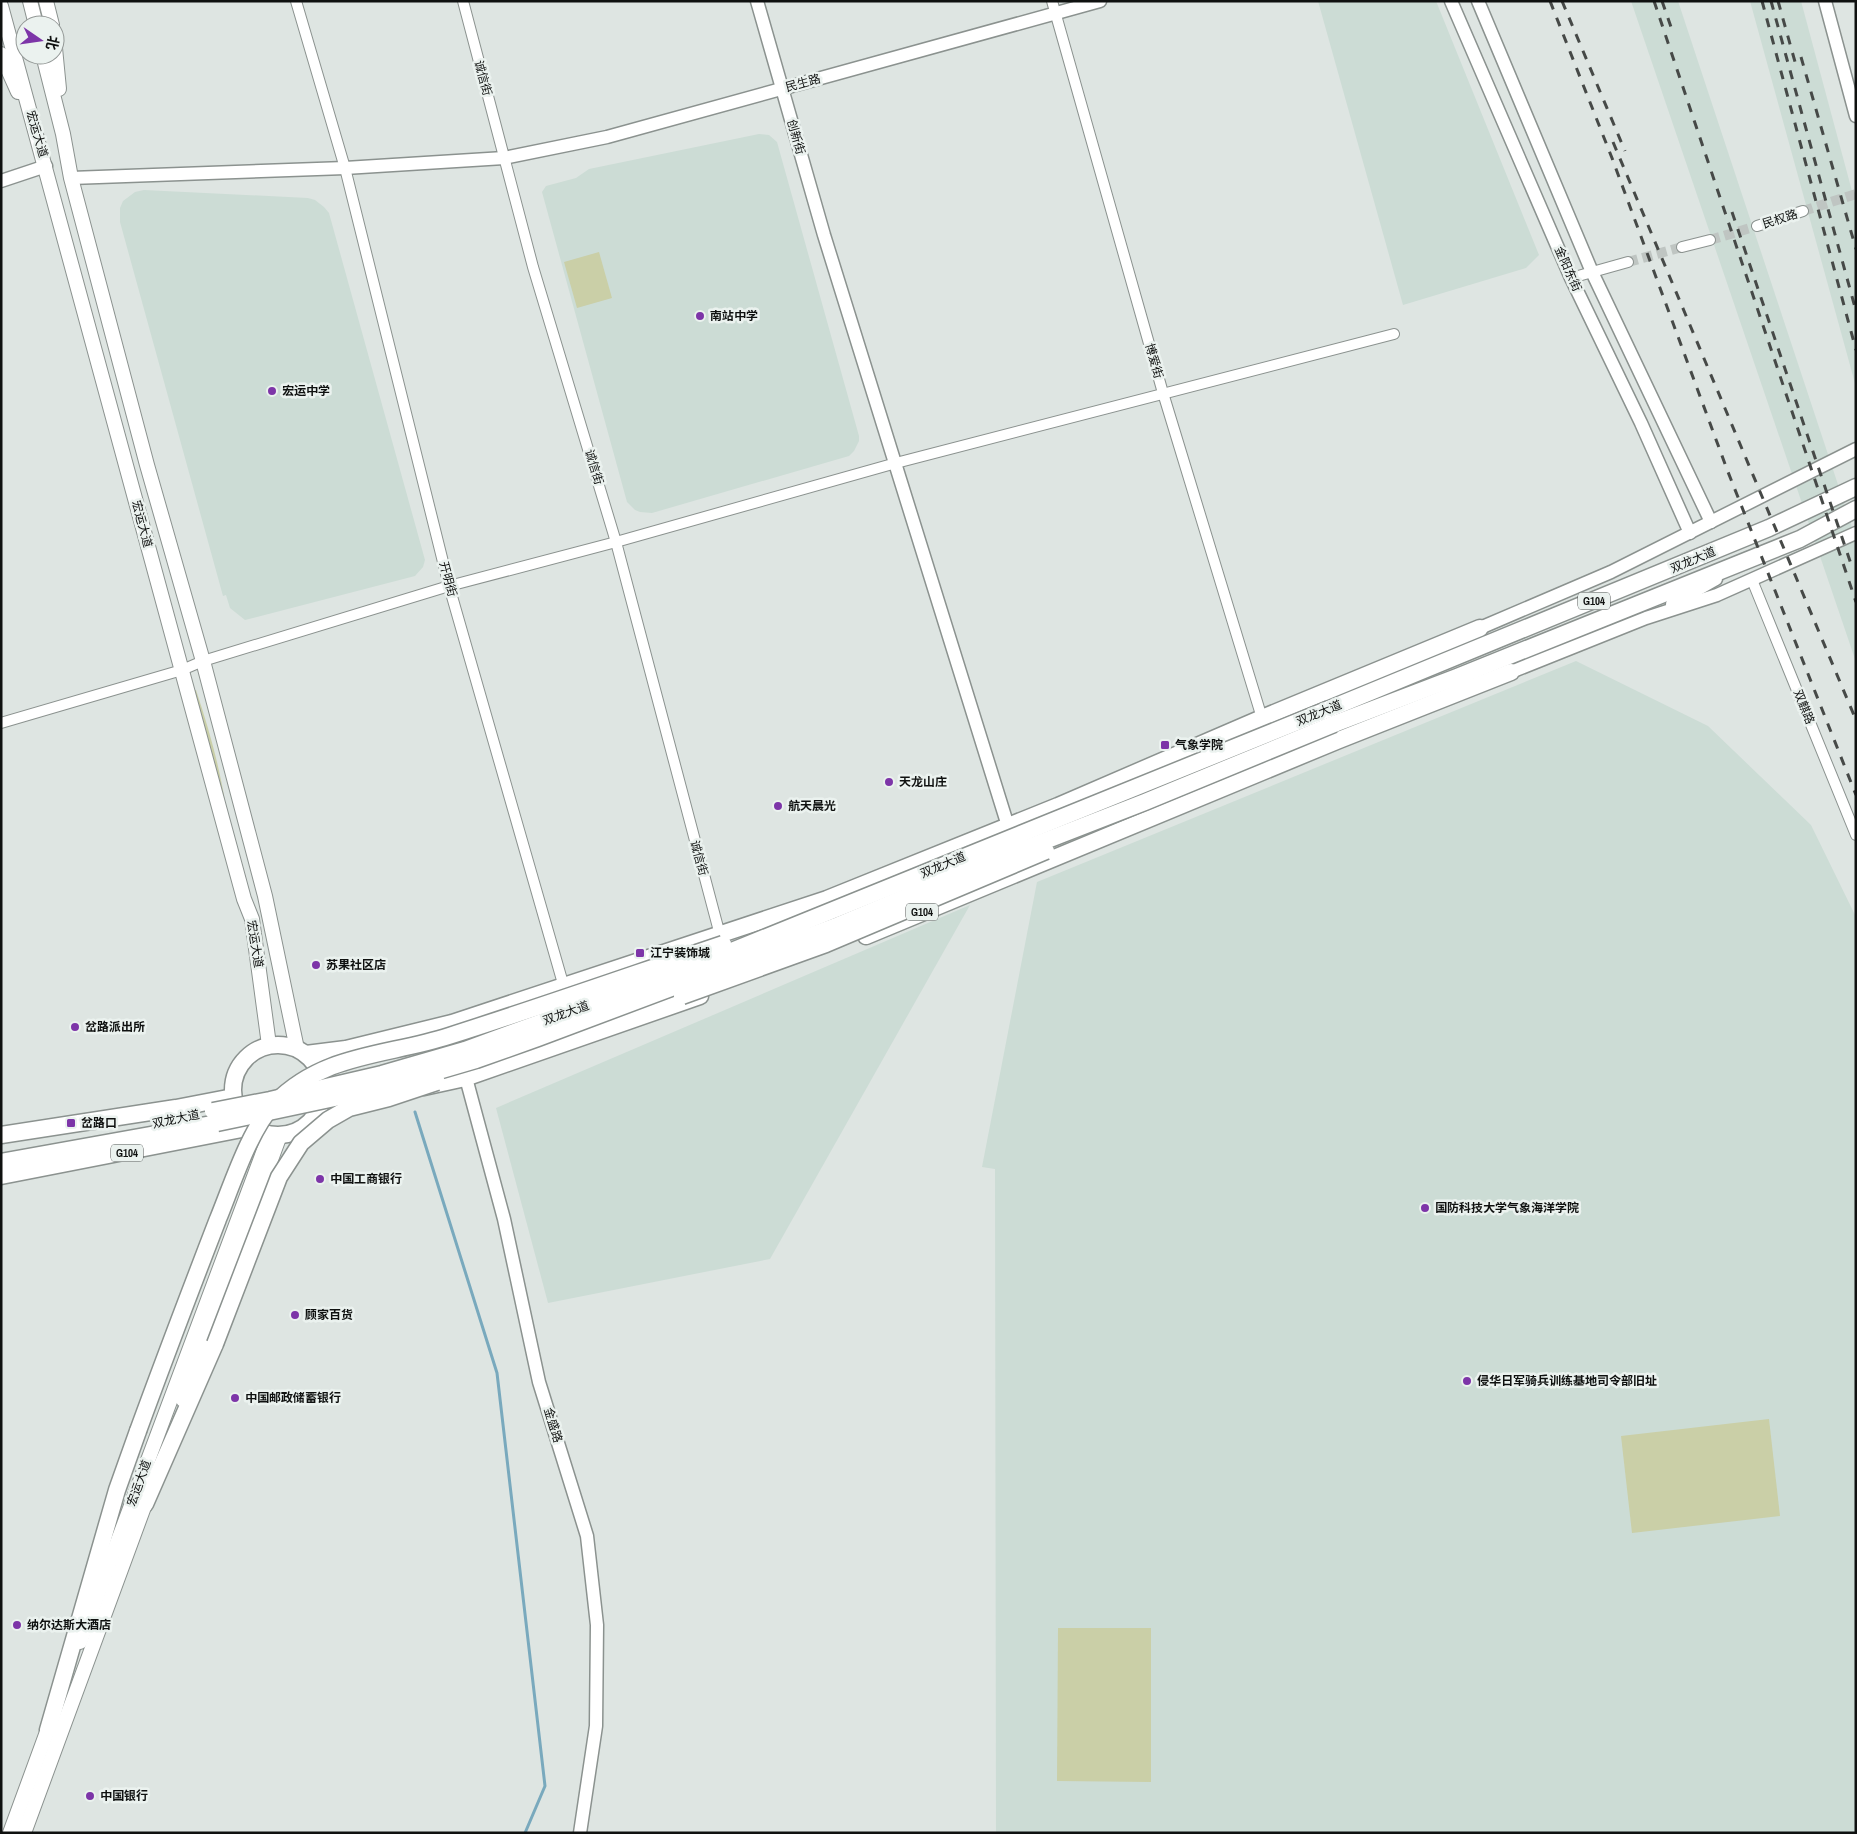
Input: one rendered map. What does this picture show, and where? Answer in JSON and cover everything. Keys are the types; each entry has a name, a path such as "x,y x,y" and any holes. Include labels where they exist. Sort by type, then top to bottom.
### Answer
{"highway":[{"name":"双龙大道","path":"1,1162 217,1123 368,1091 476,1060 830,928 978,866 1145,802 1332,717 1769,528 1856,487"},
{"name":"双龙大道","path":"1,1152 91,1138 270,1100 382,1074 465,1050 686,970 1332,717 1457,677 1800,539 1856,508"},
{"name":"双龙大道","path":"302,1052 346,1049 452,1023 827,899 1008,826 1480,628"},
{"name":"G104","path":"319,1108 465,1078 619,1026 863,937 1511,672"},
{"path":"145,1504 215,1344 279,1177 301,1143 328,1120 349,1108 389,1098 525,1054 826,944 1031,858 1145,802"},
{"path":"48,1730 117,1490 138,1431 185,1304 252,1138 273,1104 296,1083 323,1069 355,1058 446,1037 757,933 833,911"},
{"path":"269,1045 283,1045 302,1052 316,1065 321,1079 322,1094 319,1108 312,1119 302,1128 290,1133 275,1135 252,1127 240,1114 233,1097 233,1085 237,1071 245,1059 256,1050 269,1045"},
{"name":"双龙大道","path":"1,1136 233,1097"},
{"name":"双龙大道","path":"1,1176 252,1127"}],"main road":[{"path":"30,1 34,15"},
{"path":"46,1 50,15"},
{"name":"宏运大道","path":"1,6 244,899 252,918 269,1045"},
{"path":"1,54 39,142"},
{"name":"宏运大道","path":"46,65 64,134 71,178 147,465 203,661 265,896 302,1052"},
{"path":"57,65 64,134"},
{"name":"宏运大道","path":"24,1833 145,1504 275,1135"},
{"name":"宏运大道","path":"10,1833 275,1135"}],"street":[{"name":"开明街","path":"296,1 344,168 449,586 564,987"},
{"name":"诚信街","path":"463,1 533,267 616,542 720,935"},
{"name":"创新街","path":"757,1 836,272 1008,826"},
{"name":"民生路","path":"71,178 344,168 504,158 607,137 782,89 1054,7 1100,1"},
{"name":"金阳东街","path":"1451,1 1571,278 1641,423 1690,533"},
{"name":"金阳东街","path":"1478,1 1592,272 1711,522"},
{"path":"1825,1 1856,116"},
{"name":"博爱街","path":"1054,7 1163,393 1262,718"},
{"path":"1,181 46,166"},
{"name":"民权路","path":"1757,226 1803,211"},
{"path":"1682,247 1710,240"},
{"path":"1571,278 1628,262"},
{"path":"1,723 182,670 203,661 449,586 616,542 896,463 1394,334"},
{"path":"1480,628 1576,588 1856,449"},
{"path":"1511,672 1646,618 1718,595 1856,533"},
{"path":"1646,618 1760,555"},
{"name":"双麒路","path":"1752,580 1856,835"},
{"name":"金盛路","path":"452,1023 465,1078 504,1219 539,1382 587,1536 597,1625 596,1726 580,1833"}],"shaded area":[{"path":"1318,1 1436,1 1539,255 1526,268 1403,305"},
{"path":"1631,1 1678,1 1856,539 1856,662"},
{"path":"1750,1 1801,1 1856,206 1856,387"},
{"name":"南站中学","path":"759,134 769,135 777,142 859,441 849,456 652,513 640,512 627,502 542,192 546,186 576,178 589,169"},
{"name":"宏运中学","path":"144,190 308,198 315,200 329,213 425,560 423,567 415,576 245,620 230,608 226,595 223,596 120,222 120,208 123,201 135,192"},
{"name":"国防科技大学气象海洋学院","path":"1576,661 1708,726 1811,825 1856,917 1856,1833 996,1833 995,1169 982,1167 1037,882"},
{"path":"970,905 770,1259 548,1303 496,1108"}],"green space":[{"path":"599,252 612,298 577,308 564,262"},
{"path":"196,690 214,749 226,808 190,691"},
{"path":"1769,1419 1780,1516 1632,1533 1621,1436"},
{"path":"1058,1628 1151,1628 1151,1782 1057,1781"}],"waterway":[{"path":"415,1112 497,1373 545,1786 525,1833"}],"tunnel":[{"path":"1803,211 1856,194"},
{"path":"1710,240 1757,226"},
{"path":"1628,262 1682,247"}],"railway":[{"path":"1550,1 1612,158 1728,472 1856,795"},
{"path":"1562,1 1625,151"},
{"path":"1654,1 1856,602"},
{"path":"1662,1 1671,27"},
{"path":"1762,1 1856,350"},
{"path":"1771,1 1856,311"},
{"path":"1778,1 1797,69"},
{"path":"1801,57 1856,249"},
{"path":"1613,142 1856,720"},
{"path":"1732,212 1853,570"}],"place":[{"name":"南站中学","path":"700,316"},
{"name":"宏运中学","path":"272,391"},
{"name":"气象学院","path":"1165,745"},
{"name":"天龙山庄","path":"889,782"},
{"name":"航天晨光","path":"778,806"},
{"name":"江宁装饰城","path":"640,953"},
{"name":"苏果社区店","path":"316,965"},
{"name":"岔路派出所","path":"75,1027"},
{"name":"岔路口","path":"71,1123"},
{"name":"中国工商银行","path":"320,1179"},
{"name":"国防科技大学气象海洋学院","path":"1425,1208"},
{"name":"顾家百货","path":"295,1315"},
{"name":"侵华日军骑兵训练基地司令部旧址","path":"1467,1381"},
{"name":"中国邮政储蓄银行","path":"235,1398"},
{"name":"纳尔达斯大酒店","path":"17,1625"},
{"name":"中国银行","path":"90,1796"}]}
